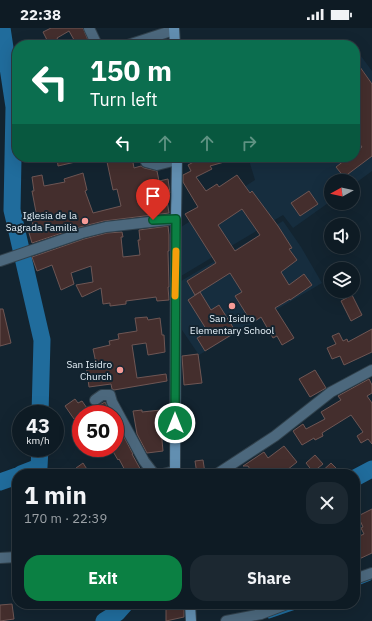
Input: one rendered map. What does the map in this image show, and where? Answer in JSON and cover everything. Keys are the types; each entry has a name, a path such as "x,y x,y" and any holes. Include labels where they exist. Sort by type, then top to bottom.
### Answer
{"main road":[{"path":"174,29 175,40"},
{"path":"175,469 177,162"},
{"path":"190,609 191,621"}],"street":[{"path":"89,28 95,40"},
{"path":"142,40 174,29"},
{"path":"146,162 157,165 167,162"},
{"path":"0,261 72,236 106,228 176,219"},
{"path":"225,469 275,436 331,392 372,370"},
{"path":"95,400 102,395 110,395 144,461 150,469"},
{"path":"0,558 12,557"},
{"path":"360,577 372,573"},
{"path":"226,621 260,614 274,609"}],"shaded area":[{"path":"360,55 372,71 372,171 360,180 360,174 324,174 324,206 293,228 283,215 181,276 178,229 255,180 250,162 360,162"},
{"name":"San Isidro Elementary School","path":"283,221 301,247 322,283 199,355 182,330 181,281"}],"building":[{"path":"51,28 83,28 88,40 74,40 69,31 57,38 58,40 47,40 43,32"},
{"path":"360,67 372,84 372,156 348,174 342,174 336,167 342,162 360,162 360,148 362,147 360,144"},
{"path":"58,162 75,162 58,166"},
{"path":"107,162 133,162 134,168 141,166 157,171 159,181 168,179 170,193 166,194 169,213 104,221 80,227 32,243 27,226 33,225 30,213 36,212 32,191 34,191 32,177 42,175 44,186 65,182 64,179 83,173 87,190 85,191 93,213 121,206 117,189 113,190"},
{"path":"194,162 224,162 210,166 212,169 196,177 206,191 217,184 219,187 237,175 250,193 252,191 292,248 289,249 297,260 281,272 289,285 304,274 312,285 275,308 294,338 282,345 277,336 273,338 261,317 252,323 235,296 242,292 230,273 195,295 187,281 216,263 185,214 198,207 183,182 183,175 191,171 188,165","holes":["242,209 260,235 235,251 218,225"]},
{"path":"309,191 318,204 300,216 291,203"},
{"path":"168,226 169,300 157,301 156,297 126,301 126,304 110,306 110,303 103,304 101,288 82,297 76,285 93,282 91,266 71,273 74,284 61,290 52,265 37,271 32,257 84,239 107,233 122,232 123,257 140,255 138,240 140,240 139,230"},
{"path":"200,292 211,310 219,305 236,332 205,351 197,338 208,332 188,300"},
{"path":"346,298 354,298 362,315 351,321 341,301"},
{"path":"0,309 3,309 11,343 0,346"},
{"path":"147,317 148,320 160,318 162,335 164,335 165,352 148,355 146,343 132,345 137,378 166,374 167,381 114,390 112,389 111,384 89,387 86,364 96,363 93,349 110,345 109,341 119,339 118,334 137,331 135,318"},
{"path":"372,329 372,352 344,365 340,356 332,359 327,348 336,344 332,336 339,333 343,341 347,339 348,342"},
{"path":"198,354 202,383 184,385 182,356"},
{"path":"315,370 326,388 310,397 299,379"},
{"path":"369,379 372,385 372,393 367,396 372,403 372,444 368,439 361,443 357,436 363,432 351,415 322,433 323,436 315,440 314,438 302,445 293,431 303,424 306,429 325,419 321,412 341,400 338,396"},
{"path":"75,399 78,403 82,401 85,405 72,405 72,416 65,406"},
{"path":"105,402 106,405 100,405"},
{"path":"142,410 142,412 161,410 163,451 147,453 137,434 133,411"},
{"path":"124,437 140,469 124,469 119,459 118,460 116,457 124,457"},
{"path":"284,446 297,462 288,469 250,469 248,466 243,466 264,452 268,458"},
{"path":"315,455 323,464 317,469 311,469 306,463"},
{"path":"203,460 204,469 196,469 195,461"},
{"path":"83,463 87,469 77,469"},
{"path":"331,463 337,469 324,469"},
{"path":"372,509 372,553 360,559 360,536 364,534 361,528 363,527 360,520 360,515"},
{"path":"12,604 14,619 0,621 0,605"},
{"path":"166,609 184,609 184,617 166,621"}],"waterway":[{"path":"2,28 12,94"},
{"path":"13,162 12,210 42,340 40,405"},
{"path":"34,469 39,467 40,457"},
{"path":"360,475 372,469"},
{"path":"0,482 12,478"},
{"path":"360,583 370,579"},
{"path":"104,621 121,609"},
{"path":"269,617 292,609"}],"slow traffic":[{"path":"175,296 176,251"}],"place":[{"name":"Iglesia de la Sagrada Familia","path":"85,221"},
{"name":"San Isidro Elementary School","path":"232,306"},
{"name":"San Isidro Church","path":"120,370"}],"route":[{"path":"153,220 176,219 175,423"}]}
